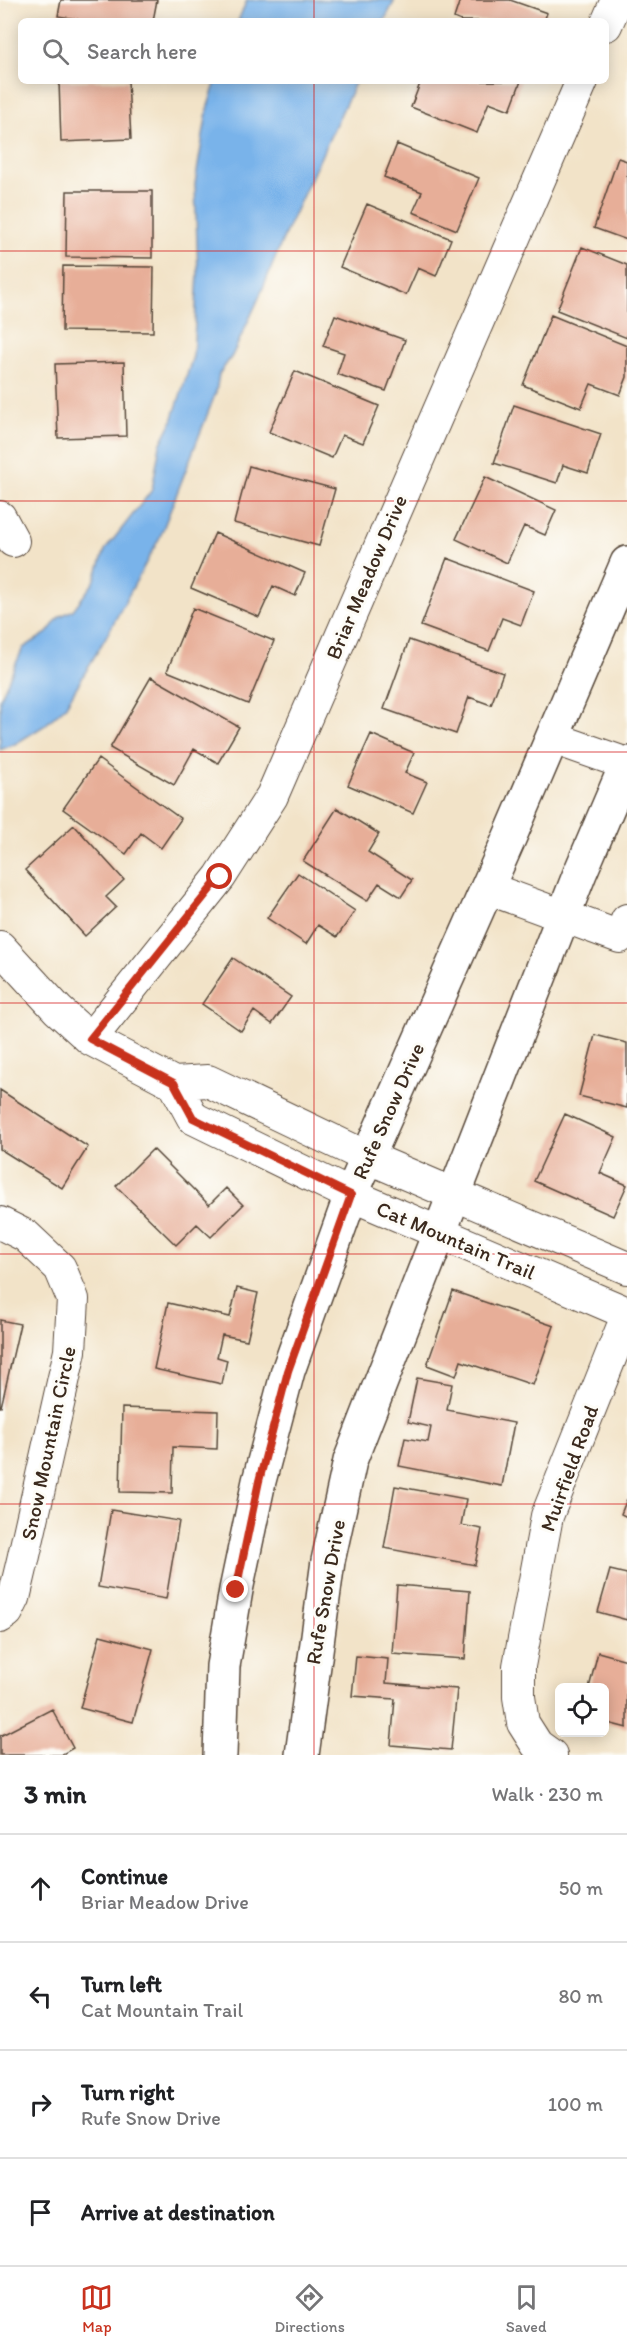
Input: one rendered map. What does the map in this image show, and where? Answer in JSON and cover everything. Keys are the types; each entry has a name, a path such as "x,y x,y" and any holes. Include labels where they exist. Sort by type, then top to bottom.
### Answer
{"main road":[{"name":"Rufe Snow Drive","path":"220,1755 223,1666 259,1481 288,1371 351,1195 553,738 627,563"},
{"name":"Rufe Snow Drive","path":"302,1755 328,1561 350,1461 563,917 627,764"}],"street":[{"path":"609,19 617,0"},
{"name":"Briar Meadow Drive","path":"90,1039 220,877 272,796 581,84"},
{"path":"553,738 627,764"},
{"path":"487,888 620,937 627,920"},
{"path":"0,947 58,1010 90,1039 174,1083"},
{"name":"Cat Mountain Trail","path":"627,1268 367,1157 208,1081 174,1083 193,1118 351,1195 627,1314"},
{"name":"Snow Mountain Circle","path":"0,1223 26,1236 60,1268 73,1299 70,1351 24,1560 14,1598 7,1612 0,1617"},
{"name":"Muirfield Road","path":"551,1755 537,1745 523,1723 519,1697 519,1666 547,1516 627,1314"}],"water":[{"path":"247,0 395,0 386,18 239,18"},
{"path":"215,84 355,84 285,234 232,356 219,374 216,392 160,537 65,707 44,726 15,744 0,750 0,699 23,648 47,633 59,617 73,610 94,582 105,550 152,490 160,445 172,421 193,356 198,274 195,184 208,106"}],"building":[{"path":"61,0 157,0 154,18 58,16"},
{"path":"460,0 510,0 547,13 545,18 454,18"},
{"path":"59,84 128,84 131,139 61,142"},
{"path":"420,84 520,84 510,110 489,102 477,133 411,107"},
{"path":"397,144 479,178 457,230 413,212 422,192 384,177"},
{"path":"618,158 627,161 627,240 594,228"},
{"path":"67,191 152,191 152,258 66,257"},
{"path":"367,204 451,239 436,276 418,268 406,295 340,267"},
{"path":"582,247 627,265 627,338 557,310"},
{"path":"63,266 154,267 153,332 62,331"},
{"path":"335,315 405,340 386,391 337,374 344,353 323,346"},
{"path":"551,315 627,346 627,377 620,395 591,384 581,408 523,385"},
{"path":"124,362 126,436 58,438 55,364"},
{"path":"295,371 379,406 363,443 342,435 332,458 269,432"},
{"path":"514,405 601,434 588,473 563,465 557,483 494,463"},
{"path":"249,466 335,489 319,546 234,523"},
{"path":"485,477 556,510 545,535 524,526 507,563 456,539"},
{"path":"215,533 305,573 295,596 273,586 259,617 191,588"},
{"path":"447,558 534,591 521,625 502,618 489,651 421,626"},
{"path":"193,608 274,641 248,704 167,671"},
{"path":"409,640 503,673 491,705 469,697 456,734 384,709"},
{"path":"151,677 239,727 218,763 194,749 174,785 110,748"},
{"path":"371,734 414,753 405,773 427,782 413,813 348,785"},
{"path":"98,759 181,819 161,848 141,833 126,854 63,809"},
{"path":"337,808 379,834 368,852 412,880 401,897 379,883 367,901 303,861"},
{"path":"74,825 124,880 106,897 116,907 85,936 25,870"},
{"path":"298,873 355,911 337,937 318,925 306,944 267,918"},
{"path":"233,958 291,997 272,1024 254,1011 241,1031 202,1004"},
{"path":"595,1035 627,1043 627,1108 579,1096"},
{"path":"0,1090 88,1147 62,1188 0,1149"},
{"path":"565,1114 616,1137 600,1173 627,1185 613,1216 534,1181"},
{"path":"153,1149 209,1205 226,1188 243,1205 211,1237 197,1224 176,1245 116,1186"},
{"path":"237,1288 258,1293 247,1340 222,1335 217,1357 227,1360 222,1384 154,1369 168,1303 230,1317"},
{"path":"453,1291 554,1326 533,1385 461,1361 456,1376 427,1365"},
{"path":"0,1320 20,1324 1,1407 0,1407"},
{"path":"417,1378 452,1384 447,1410 514,1423 502,1486 399,1466 405,1438 428,1442 431,1427 408,1422"},
{"path":"122,1408 218,1411 217,1449 173,1447 172,1493 120,1492"},
{"path":"395,1486 466,1499 461,1525 482,1529 475,1565 384,1548"},
{"path":"627,1499 627,1517 621,1514"},
{"path":"111,1510 179,1521 166,1599 98,1587"},
{"path":"610,1570 627,1574 627,1620 598,1612"},
{"path":"397,1585 470,1591 465,1659 392,1654"},
{"path":"100,1635 153,1649 133,1722 80,1708"},
{"path":"598,1652 627,1660 627,1728 609,1723 609,1683 590,1683"},
{"path":"356,1656 388,1659 386,1683 457,1689 451,1750 391,1745 395,1699 352,1696"},
{"path":"52,1709 73,1748 61,1755 0,1755 0,1736"}],"route":[{"path":"220,877 130,986 90,1039 174,1083 193,1118 351,1195 288,1371 259,1481 236,1590"}]}
